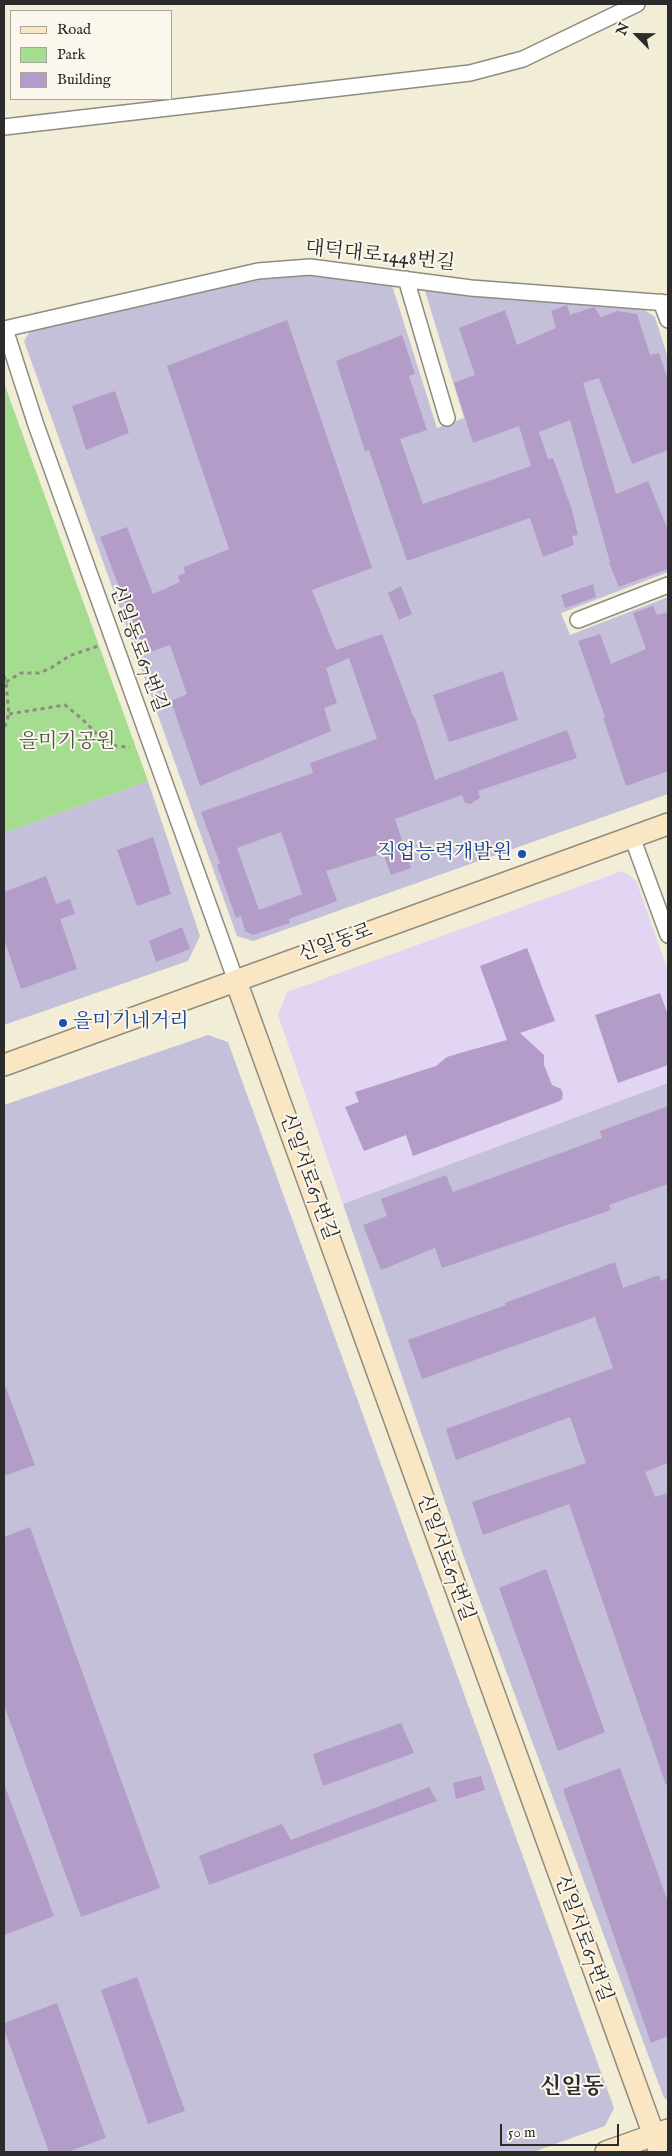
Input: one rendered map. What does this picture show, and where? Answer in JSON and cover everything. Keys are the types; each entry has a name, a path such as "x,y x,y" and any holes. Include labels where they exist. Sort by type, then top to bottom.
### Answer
{"main road":[{"name":"신일동로","path":"4,1065 668,824"},
{"name":"신일서로67번길","path":"236,981 660,2139"},
{"path":"606,2152 660,2139"}],"street":[{"path":"4,127 470,73 523,59 637,4"},
{"name":"대덕대로1448번길","path":"4,329 258,271 310,267 471,288 664,302"},
{"path":"406,279 447,418"},
{"path":"664,302 668,320"},
{"name":"신일동로67번길","path":"4,329 36,425 236,981"},
{"path":"578,620 668,585"},
{"path":"632,837 668,935"}],"path":[{"path":"6,682 21,673 39,673 52,668 69,656 98,646"},
{"path":"4,676 9,714 4,729"},
{"path":"9,714 64,705 82,719 102,739 116,746 130,747"}],"shaded area":[{"path":"292,273 323,274 391,282 437,428 464,418 424,288 639,306 655,317 668,358 668,572 561,613 570,635 668,597 668,794 253,941 237,936 24,341 33,326"},
{"path":"148,781 200,936 188,961 4,1025 4,833"},
{"path":"622,871 636,880 668,971 668,1083 343,1204 278,1015 287,992"},
{"path":"208,1035 228,1042 614,2108 605,2126 533,2152 4,2152 4,1105"},
{"path":"668,1083 668,2100 664,2098 462,1552 343,1204"}],"green space":[{"name":"을미기공원","path":"4,383 148,781 4,833"}],"building":[{"path":"567,305 570,315 594,307 601,317 617,311 637,314 650,355 659,353 668,380 668,450 632,464 599,378 583,383 616,494 648,481 668,530 668,569 619,587 609,563 570,420 539,432 548,459 553,458 572,510 578,535 572,536 574,545 543,557 530,518 407,561 369,450 365,451 336,361 402,335 415,374 409,376 427,430 400,439 423,504 531,466 519,426 473,443 454,383 475,375 459,328 505,310 517,345 556,328 551,311"},
{"path":"287,320 372,568 312,590 336,650 382,634 415,718 435,780 567,730 577,758 478,791 480,798 470,804 465,803 462,795 395,819 411,868 391,875 383,853 326,871 337,901 289,919 290,923 253,935 245,931 241,916 236,918 217,865 220,864 201,812 313,773 310,763 377,739 349,658 326,668 337,703 324,708 331,731 200,786 171,701 187,694 170,645 145,654 100,537 127,527 153,594 180,582 178,576 185,573 184,567 229,549 167,366","holes":["281,832 302,894 259,910 237,848"]},
{"path":"115,391 129,433 86,450 72,406"},
{"path":"593,584 596,597 565,608 561,595"},
{"path":"401,586 412,614 399,620 388,593"},
{"path":"653,606 657,615 668,612 668,771 626,786 603,718 605,717 578,641 600,634 611,664 646,649 633,613"},
{"path":"503,671 518,720 449,742 433,695"},
{"path":"153,837 171,894 137,906 117,850"},
{"path":"46,876 56,904 70,899 75,914 60,919 77,969 21,989 4,939 4,892"},
{"path":"182,927 190,949 156,962 149,941"},
{"path":"527,948 555,1021 520,1033 544,1055 544,1065 552,1085 561,1089 562,1099 413,1156 406,1135 364,1151 345,1107 359,1102 355,1092 436,1066 447,1057 507,1040 480,966"},
{"path":"660,993 668,1015 668,1065 618,1083 595,1015"},
{"path":"668,1106 668,1184 609,1205 611,1210 442,1268 435,1248 381,1270 363,1225 387,1216 381,1199 446,1175 453,1192 602,1138 600,1131"},
{"path":"615,1262 623,1288 659,1275 661,1281 668,1278 668,1463 645,1472 655,1497 668,1493 668,1784 666,1785 569,1504 483,1535 472,1502 586,1463 570,1417 456,1460 446,1429 613,1368 595,1317 422,1379 408,1340 506,1305 505,1303"},
{"path":"4,1386 35,1465 4,1476"},
{"path":"30,1527 160,1888 81,1917 4,1705 4,1537"},
{"path":"546,1569 605,1732 558,1751 499,1588"},
{"path":"401,1723 414,1753 323,1786 313,1754"},
{"path":"620,1768 668,1902 668,2036 651,2043 563,1789"},
{"path":"481,1776 485,1790 456,1799 453,1783"},
{"path":"4,1784 54,1916 4,1935"},
{"path":"429,1787 437,1801 209,1885 199,1856 282,1824 291,1840"},
{"path":"137,1977 185,2111 148,2124 101,1990"},
{"path":"57,2003 106,2138 67,2152 49,2152 4,2029 4,2023"}],"place":[{"name":"직업능력개발원","path":"522,854"},
{"name":"을미기네거리","path":"63,1023"}],"district":[{"name":"신일동","path":"572,2088"}]}
